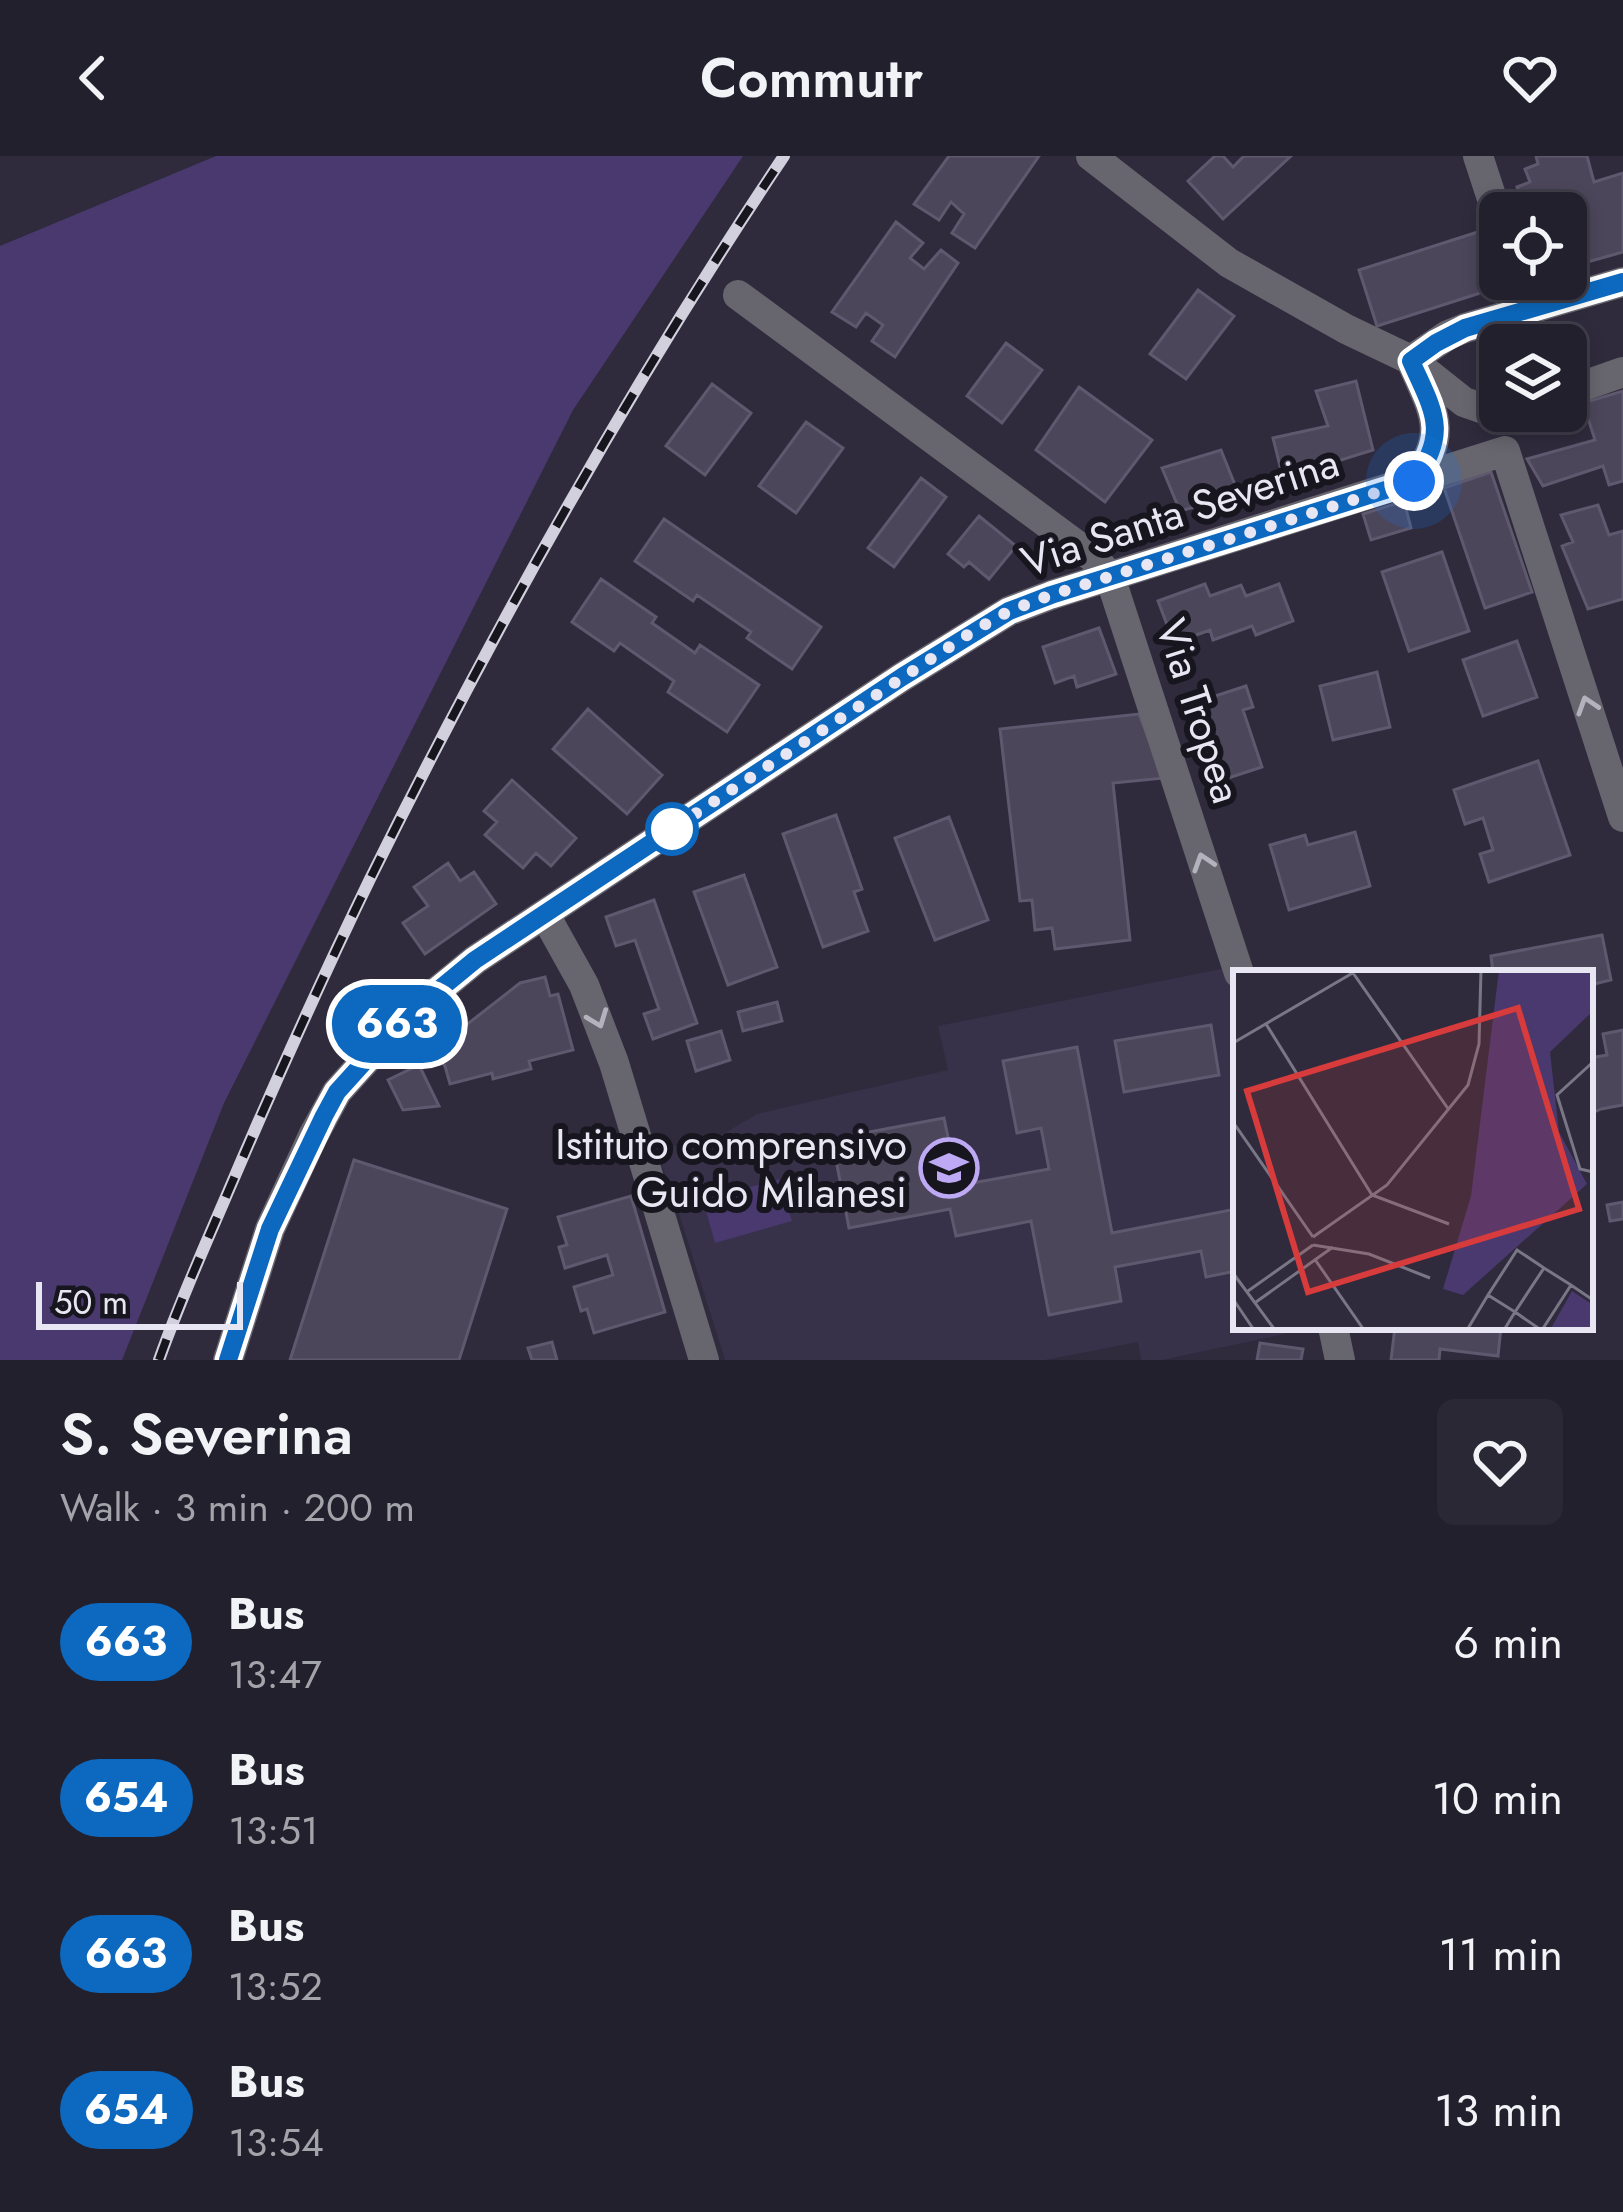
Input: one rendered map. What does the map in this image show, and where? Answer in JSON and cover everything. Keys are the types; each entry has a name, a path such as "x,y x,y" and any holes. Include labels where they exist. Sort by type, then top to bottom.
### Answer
{"street":[{"path":"1090,156 1229,263 1411,361 1464,403 1479,408"},
{"path":"1478,156 1490,192"},
{"path":"1411,361 1465,328 1623,282"},
{"name":"Via Tropea","path":"739,295 1082,549 1110,577 1238,970"},
{"path":"1525,300 1528,310"},
{"path":"1411,361 1434,413 1436,435 1433,450 1414,481"},
{"path":"1587,385 1623,372"},
{"path":"1511,432 1505,451 1623,817"},
{"name":"Via Santa Severina","path":"228,1360 270,1229 337,1092 385,1036 475,960 975,630 1029,602 1505,451"},
{"path":"545,915 584,985 614,1063 704,1360"},
{"path":"1334,1330 1340,1360"}],"shaded area":[{"path":"216,156 743,156 573,410 224,1103 122,1360 0,1360 0,246"},
{"name":"Istituto comprensivo Guido Milanesi","path":"1226,968 1233,990 1233,1330 1304,1330 1162,1360 1141,1360 1138,1342 1045,1360 725,1360 671,1188 651,1140 664,1149 725,1133 757,1114 948,1070 938,1026"},
{"path":"779,1179 792,1221 715,1243 703,1200"}],"building":[{"path":"949,156 1039,156 975,248 952,233 964,214 951,202 939,220 914,204"},
{"path":"1215,156 1223,156 1233,167 1244,156 1291,156 1223,219 1188,181"},
{"path":"1536,156 1587,156 1594,182 1623,173 1623,252 1587,262 1587,192 1519,192 1517,187 1530,182 1525,169 1538,164"},
{"path":"896,222 923,243 910,258 924,269 941,250 958,263 895,357 872,341 883,325 866,313 856,327 832,312"},
{"path":"1479,232 1479,293 1377,326 1359,270"},
{"path":"1198,290 1234,316 1186,379 1150,354"},
{"path":"1006,343 1042,370 1002,423 967,396"},
{"path":"1356,381 1373,450 1283,478 1273,438 1328,426 1316,391"},
{"path":"712,384 751,413 705,475 666,446"},
{"path":"1079,387 1152,440 1105,502 1036,450"},
{"path":"1623,391 1623,481 1609,485 1603,466 1543,486 1527,459 1595,440 1587,402"},
{"path":"806,422 843,448 796,513 759,486"},
{"path":"1221,450 1239,495 1180,511 1162,468"},
{"path":"1491,472 1532,592 1485,608 1444,488"},
{"path":"921,478 946,497 894,567 868,548"},
{"path":"1404,501 1411,528 1371,540 1363,514"},
{"path":"1598,505 1609,535 1623,531 1623,599 1588,609 1562,546 1573,542 1561,515"},
{"path":"979,516 1016,546 989,579 969,562 964,567 948,554"},
{"path":"664,519 821,627 792,669 747,638 751,632 697,595 693,601 635,561"},
{"path":"1442,552 1469,631 1409,651 1382,572"},
{"path":"601,579 656,617 652,623 695,653 700,645 759,685 727,732 668,692 674,681 620,643 614,651 572,622"},
{"path":"1205,584 1210,596 1241,585 1246,596 1279,584 1293,621 1256,635 1252,626 1213,640 1210,630 1174,643 1158,601"},
{"path":"1099,628 1116,674 1077,687 1074,676 1055,683 1043,647"},
{"path":"1517,641 1537,697 1483,716 1463,660"},
{"path":"1377,672 1390,727 1333,740 1320,686"},
{"path":"1246,686 1253,707 1243,710 1262,767 1225,779 1200,701"},
{"path":"588,709 662,775 627,814 553,749"},
{"path":"1139,714 1164,778 1113,783 1130,940 1055,949 1052,928 1035,930 1032,900 1020,901 1000,729"},
{"path":"1538,761 1570,855 1489,882 1480,854 1493,850 1483,818 1465,824 1454,790"},
{"path":"512,780 576,838 551,866 536,853 523,868 485,835 497,822 484,811"},
{"path":"836,815 862,889 854,892 868,931 823,947 783,834"},
{"path":"949,817 988,920 935,940 895,838"},
{"path":"1355,832 1370,886 1289,910 1270,845 1305,835 1308,845"},
{"path":"448,863 460,881 474,872 496,904 425,954 403,923 428,906 414,887"},
{"path":"744,875 777,967 728,985 694,892"},
{"path":"654,900 697,1023 653,1039 644,1014 659,1009 635,940 616,946 606,917"},
{"path":"1602,935 1611,980 1593,984 1593,970 1493,970 1491,956"},
{"path":"545,977 550,996 558,994 573,1050 529,1061 531,1069 450,1084 445,1066 433,1051 520,983"},
{"path":"777,1002 782,1021 743,1031 738,1012"},
{"path":"1211,1025 1219,1075 1124,1092 1115,1041"},
{"path":"1623,1030 1623,1105 1593,1113 1593,1057 1607,1055 1603,1034"},
{"path":"721,1031 730,1060 696,1071 687,1041"},
{"path":"1077,1047 1112,1233 1233,1210 1233,1272 1206,1277 1201,1251 1115,1267 1121,1301 1049,1315 1031,1221 956,1236 950,1209 849,1228 832,1139 944,1118 955,1171 964,1169 967,1184 1049,1169 1041,1128 1017,1133 1003,1061"},
{"path":"419,1065 439,1106 403,1110 388,1080"},
{"path":"354,1160 507,1209 459,1360 290,1360"},
{"path":"631,1196 665,1312 594,1333 574,1287 613,1275 607,1255 565,1268 559,1247 567,1245 558,1217"},
{"path":"1623,1202 1623,1219 1610,1221 1607,1205"},
{"path":"1395,1330 1501,1330 1498,1356 1440,1349 1439,1360 1391,1360"},
{"path":"552,1342 557,1360 532,1360 528,1348"},
{"path":"1260,1343 1303,1349 1301,1360 1257,1360"}],"railway":[{"path":"159,1360 297,1035 417,786 617,421 784,156"}],"bus line":[{"name":"663","path":"228,1360 270,1229 337,1092 402,1020 475,960 1009,611 1414,481 1433,450 1436,435 1434,413 1411,361 1465,328 1623,282"}],"place":[{"name":"Istituto comprensivo Guido Milanesi","path":"949,1168"}],"route":[{"path":"672,829 666,833 1009,611 1414,481"}]}
